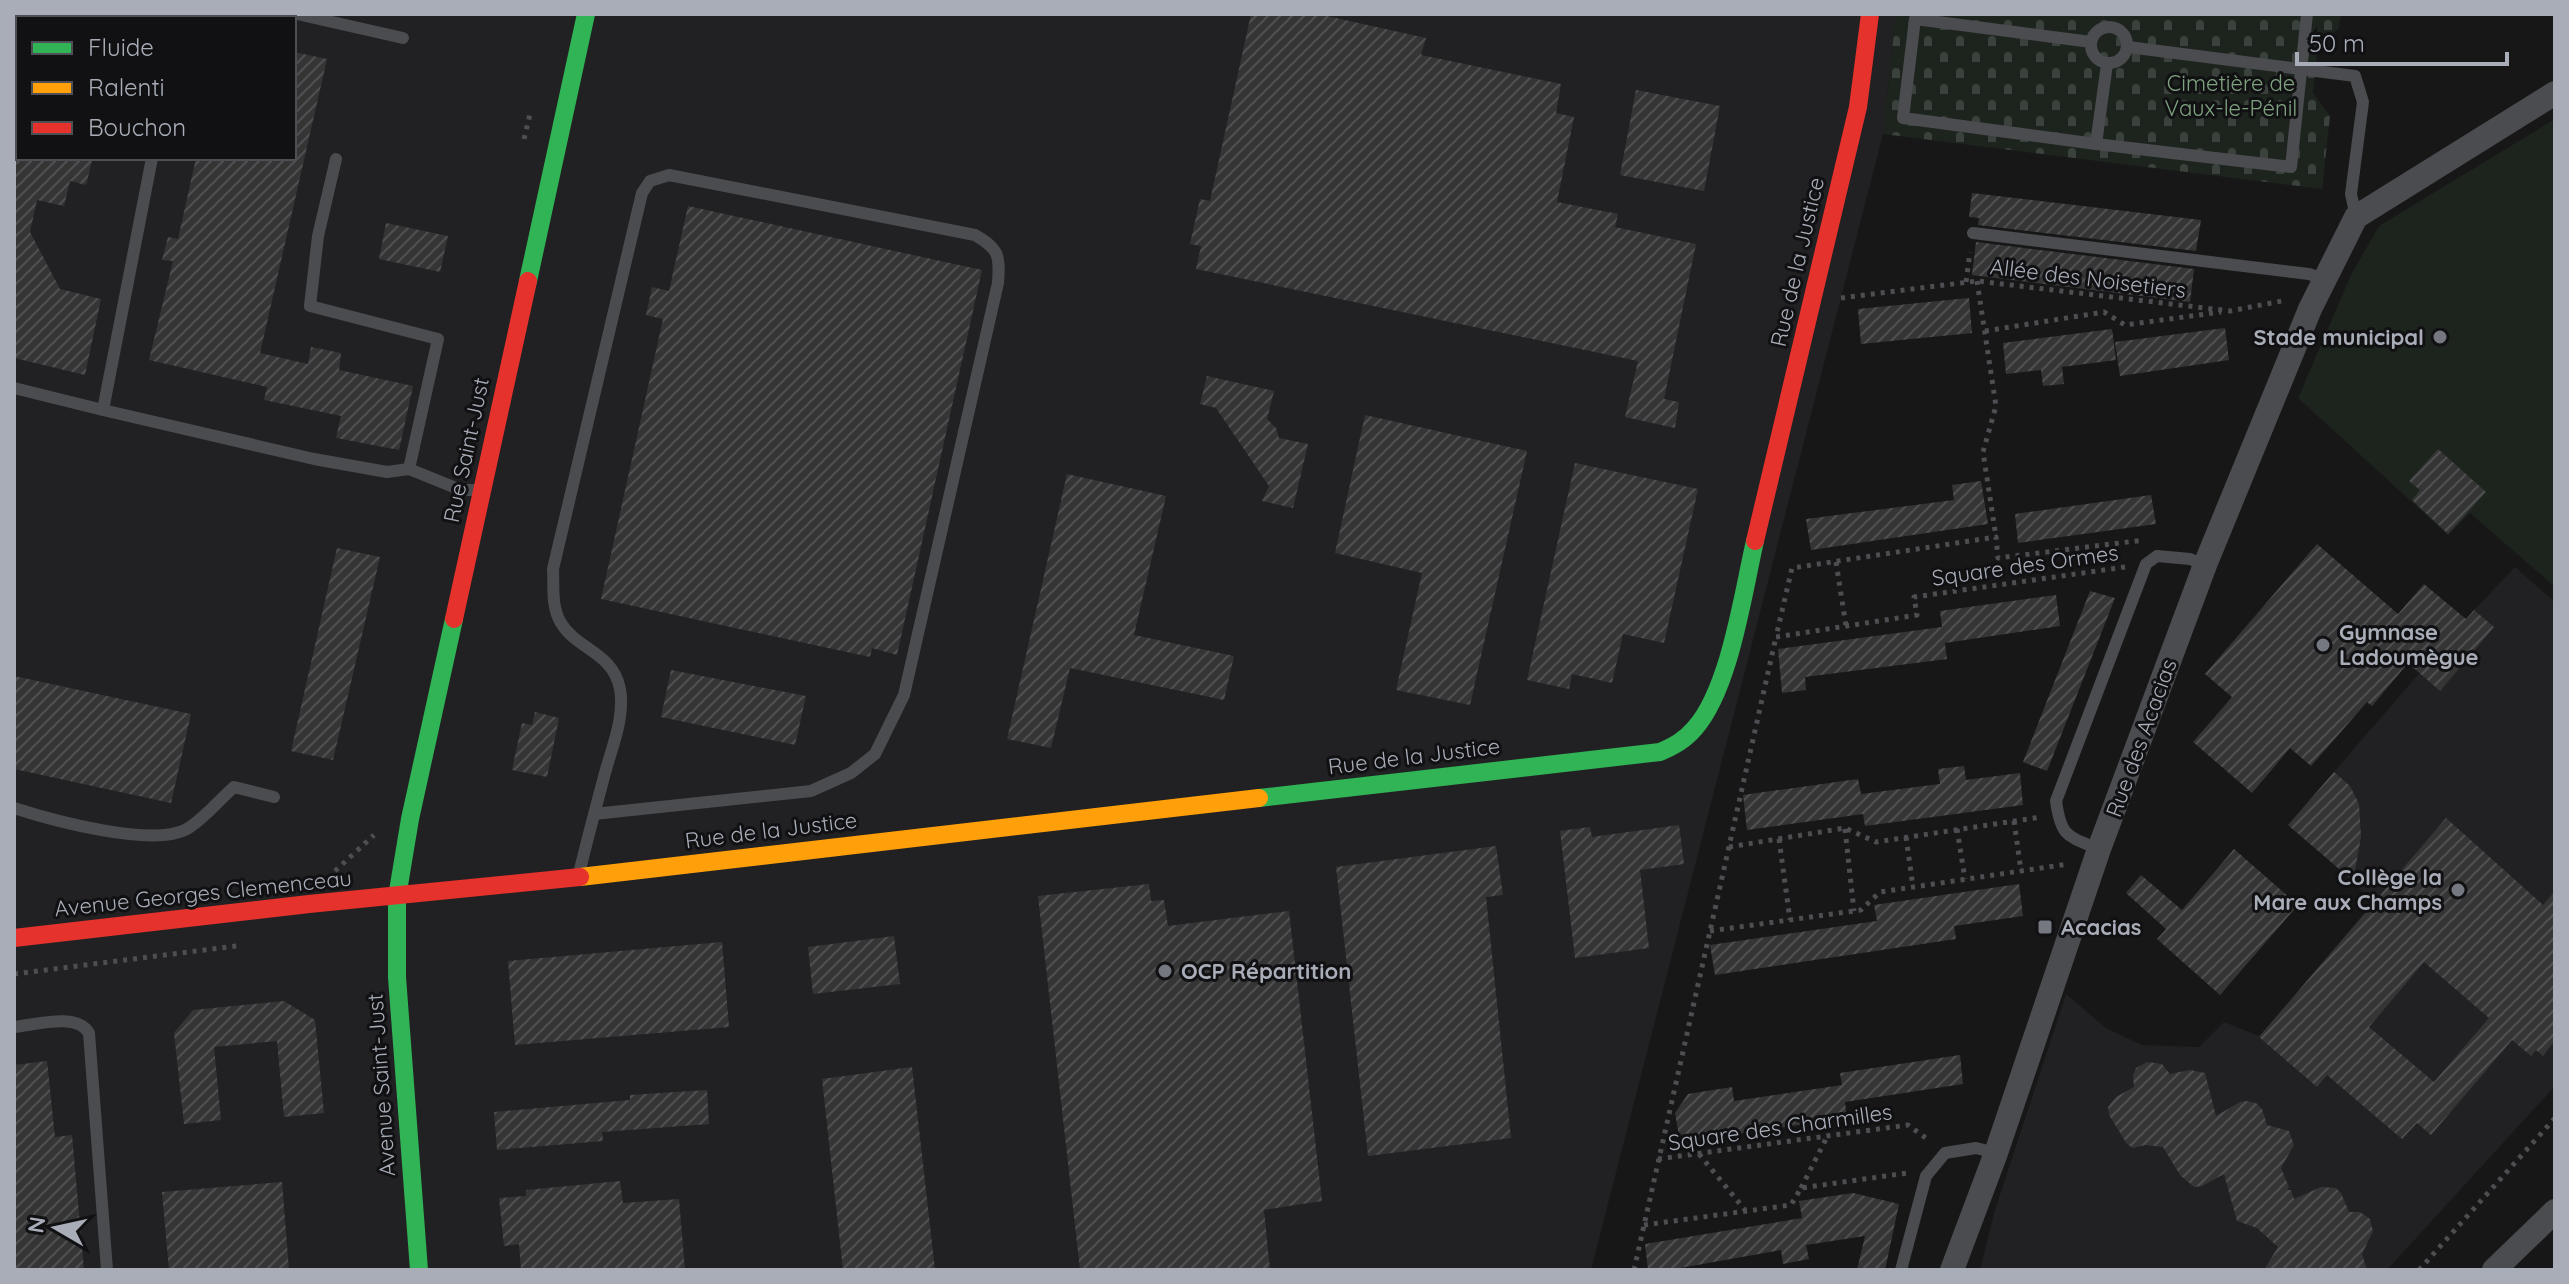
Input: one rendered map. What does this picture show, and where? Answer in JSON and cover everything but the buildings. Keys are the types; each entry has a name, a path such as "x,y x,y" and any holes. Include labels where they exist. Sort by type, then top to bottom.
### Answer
{"street":[{"name":"Rue Saint-Just","path":"397,897 410,819 586,14"},
{"name":"Rue de la Justice","path":"397,897 1660,752 1673,748 1705,718 1728,655 1858,107 1870,14"},
{"path":"2356,217 2555,93"},
{"name":"Rue des Acacias","path":"1952,1270 1996,1153 2099,849 2205,565 2310,309 2356,217"},
{"name":"Avenue Georges Clemenceau","path":"14,938 397,897"},
{"name":"Avenue Saint-Just","path":"397,897 397,977 419,1270"},
{"path":"2494,1270 2555,1211"}],"lane":[{"path":"297,14 403,38"},
{"path":"2091,42 1915,17 1903,118 2291,167 2307,14"},
{"path":"2091,42 2099,30 2112,20 2122,32 2128,47"},
{"path":"2091,42 2096,59 2107,64 2121,60 2128,47"},
{"path":"2128,47 2355,76 2363,102 2351,194 2356,217"},
{"path":"2096,144 2107,64"},
{"path":"336,159 318,236 310,306 438,339 409,469"},
{"path":"103,410 152,160"},
{"path":"579,877 594,814 620,718 620,688 600,654 572,637 560,623 554,607 553,569 642,193 650,181 669,175 975,235 991,245 1000,258 995,298 904,695 875,754 851,773 811,791 594,814"},
{"path":"1973,233 2309,274 2324,279"},
{"path":"14,388 314,459 387,472 409,469 461,490 482,490"},
{"path":"2099,849 2070,837 2059,825 2056,801 2152,560 2190,559 2205,565"},
{"path":"14,808 59,822 151,836 186,830 234,787 274,797"},
{"path":"14,1027 74,1021 85,1026 89,1033 107,1270"},
{"path":"1901,1270 1926,1176 1945,1153 1976,1148 1996,1153"}],"path":[{"path":"1966,282 1973,233"},
{"name":"Allée des Noisetiers","path":"1812,302 1977,281 2230,311 2286,300 2310,309"},
{"path":"1977,281 1996,406 1983,452 1996,537"},
{"path":"1985,331 2104,312 2125,325 2230,311"},
{"name":"Square des Ormes","path":"1996,537 1998,558 2151,539 2152,560 1914,597 1917,615 1776,637 1792,568 1996,537"},
{"path":"1836,562 1846,626"},
{"path":"1634,1270 1776,637"},
{"path":"1729,847 1845,828 1876,842 2058,814"},
{"path":"2014,821 2021,871"},
{"path":"331,874 374,836 376,824"},
{"path":"1845,828 1854,911"},
{"path":"1957,829 1965,879"},
{"path":"1906,837 1913,887"},
{"path":"1779,839 1790,920"},
{"path":"1710,931 1861,910 1880,892 1965,879 2067,864 2091,873"},
{"path":"14,974 248,945"},
{"path":"2419,1270 2555,1118"},
{"name":"Square des Charmilles","path":"1658,1159 1908,1125 1945,1153"},
{"path":"1644,1225 1791,1205 1827,1137"},
{"path":"1699,1154 1745,1211"},
{"path":"1801,1188 1901,1172 1926,1176"}],"shaded area":[{"path":"14,14 1896,14 1883,134 1591,1270 14,1270"},
{"path":"2515,567 2555,602 2555,1086 2387,1270 1980,1270 1995,1210 2066,994 2106,1028 2142,1045 2199,1047 2224,1022 2259,1036 2373,904 2349,877 2288,825"}],"green space":[{"name":"Cimetière de Vaux-le-Pénil","path":"1896,14 2341,14 2339,28 2318,44 2313,93 2330,116 2322,189 1883,134"},
{"name":"Stade municipal","path":"2555,119 2555,587 2470,513 2448,535 2298,398 2351,275 2379,226"}],"traffic: fast":[{"path":"528,281 586,14"},
{"path":"1259,798 1660,752 1670,747 1695,728 1717,689 1734,639 1755,541"},
{"path":"419,1270 397,977 397,897 410,819 454,619"}],"traffic: slow":[{"path":"580,877 1259,798"}],"traffic: jam":[{"path":"1755,541 1858,107 1870,14"},
{"path":"454,619 528,281"},
{"path":"14,938 580,877"}],"place":[{"name":"Stade municipal","path":"2440,337"},
{"name":"Gymnase Ladoumègue","path":"2323,645"},
{"name":"Collège la Mare aux Champs","path":"2458,890"},
{"name":"Acacias","path":"2045,927"},
{"name":"OCP Répartition","path":"1165,971"}]}
